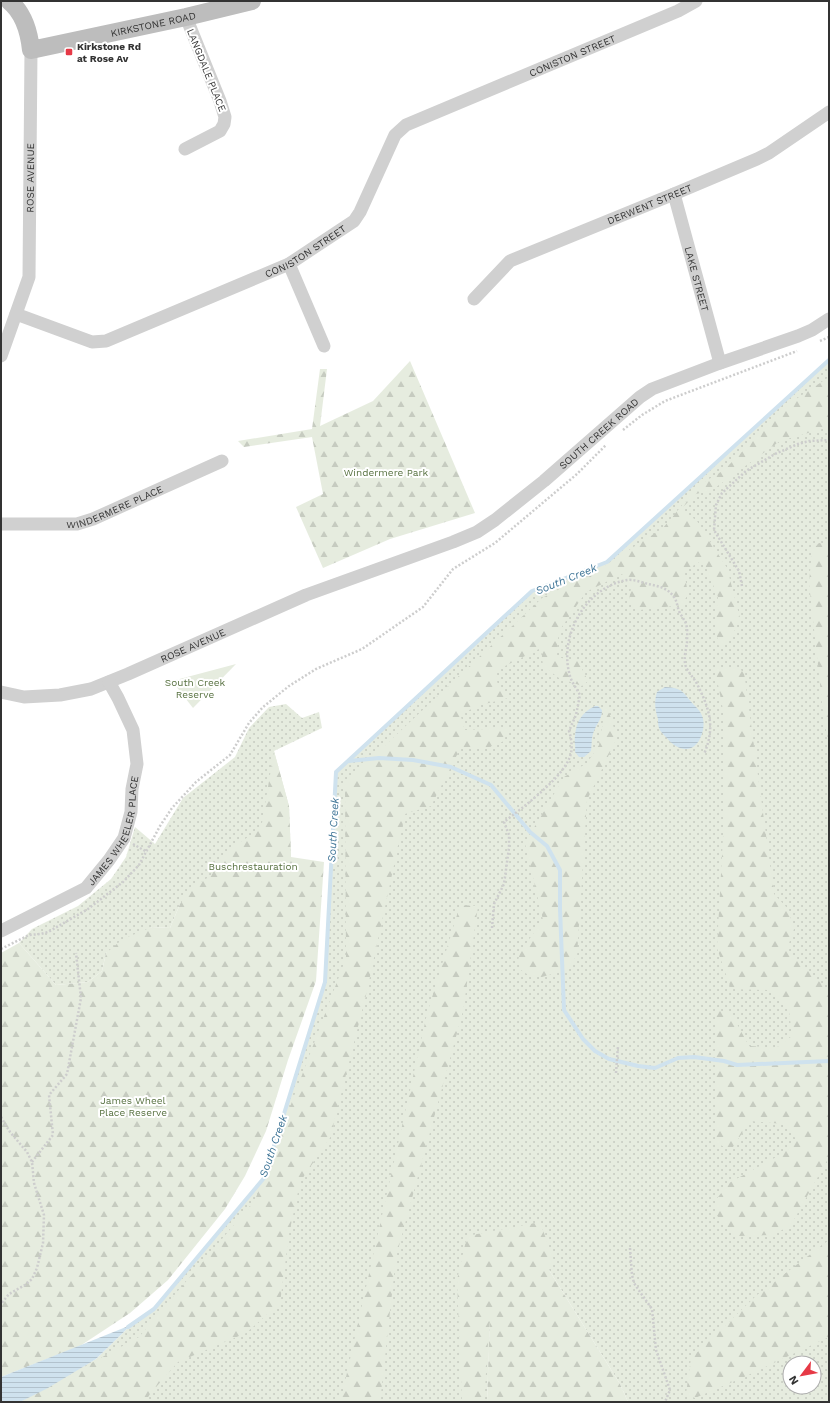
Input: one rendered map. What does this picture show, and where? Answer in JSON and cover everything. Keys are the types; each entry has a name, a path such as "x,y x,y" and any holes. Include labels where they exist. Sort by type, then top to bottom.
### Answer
{"street":[{"name":"ROSE AVENUE","path":"1,356 29,277 31,50 30,37 26,25 21,14 9,1"},
{"name":"KIRKSTONE ROAD","path":"31,50 186,17 252,1"},
{"name":"CONISTON STREET","path":"16,314 92,342 106,341 289,264 354,221 360,212 395,135 406,125 678,11 696,1"},
{"name":"LANGDALE PLACE","path":"185,149 220,131 224,124 225,117 186,17"},
{"name":"DERWENT STREET","path":"474,299 510,261 674,194 769,153 829,112"},
{"name":"LAKE STREET","path":"674,194 720,363"},
{"path":"289,264 324,346"},
{"name":"SOUTH CREEK ROAD","path":"380,568 477,532 495,520 544,480 640,397 652,389 720,363 798,336 812,330 829,319"},
{"name":"WINDERMERE PLACE","path":"1,524 77,524 93,519 222,461"},
{"name":"ROSE AVENUE","path":"1,694 24,696 60,695 91,689 306,595 380,568"},
{"name":"JAMES WHEELER PLACE","path":"1,931 86,888 109,860 124,838 130,812 132,789 137,764 133,730 109,682"}],"path":[{"path":"816,343 829,337"},
{"path":"620,433 642,415 665,401 803,348"},
{"path":"742,586 739,571 714,530 716,505 722,493 746,471 775,454 809,441 829,440"},
{"path":"1,949 29,935 41,934 55,928 88,909 123,882 139,865 160,826 172,808 196,782 230,756 249,723 263,707 289,686 316,669 362,649 423,607 452,569 495,543 577,474 609,442"},
{"path":"492,928 494,904 504,884 509,848 509,835 504,822 526,806 562,770 570,759 572,738 569,731 576,715 580,695 571,678 567,656 568,646 579,615 594,596 612,584 629,580 650,584 670,591 676,599 686,625 686,666 707,705 710,721 711,734 704,754"},
{"path":"32,1162 53,1135 49,1095 67,1074 81,998 76,953"},
{"path":"616,1073 618,1046"},
{"path":"1,1117 10,1132 27,1152 32,1162 34,1183 44,1215 43,1243 32,1279 25,1285 9,1294 1,1304"},
{"path":"630,1248 630,1265 634,1283 652,1309 656,1350 670,1390 665,1402"}],"green space":[{"path":"829,360 829,1402 628,1402 620,1384 549,1270 491,1297 487,1402 20,1402 96,1359 131,1325 154,1309 264,1178 325,982 336,772 532,591 607,562"},
{"name":"Windermere Park","path":"410,361 475,513 390,539 323,568 296,507 323,494 312,437 244,447 238,441 312,429 320,369 327,369 320,426 373,401"},
{"path":"829,377 829,427 780,441 712,490 696,494 681,509 697,521 727,568 740,618 731,639 719,647 715,625 718,597 703,560 684,571 688,594 682,605 640,610 629,600 631,588 622,574 586,592 559,631 556,657 578,661 588,681 582,686 559,678 543,666 541,648 495,671 498,686 508,698 481,705 460,714 465,730 508,728 504,741 487,748 461,747 431,806 405,814 366,995 330,1138 300,1182 289,1234 280,1303 246,1333 178,1362 150,1394 145,1402 20,1402 139,1337 255,1200 346,958 345,783 542,598 601,568 663,528 699,485 724,470 790,403"},
{"path":"819,543 829,544 829,744 824,721 809,583 812,550"},
{"name":"South Creek Reserve","path":"236,664 193,708 172,681"},
{"path":"735,667 744,672 774,894 788,909 794,929 787,949 829,991 829,1157 791,1225 773,1235 739,1236 729,1231 715,1213 715,1201 729,1183 780,1155 797,1140 783,1124 750,1121 731,1150 716,1143 716,1011 730,1011 749,1046 776,1048 792,1036 789,1010 768,990 731,989 717,948 725,799 724,715 715,669"},
{"path":"606,703 617,738 587,800 577,956 565,970 542,977 530,976 521,970 518,961 520,952 543,920 525,843 564,777 587,763 599,745"},
{"name":"Buschrestauration","path":"286,704 302,718 319,712 322,728 274,751 289,806 291,857 180,904 170,928 152,927 106,953 102,971 88,982 56,985 19,943 32,929 78,906 111,879 126,857 135,827 155,844 183,798 235,757 249,728 269,707"},
{"name":"James Wheel Place Reserve","path":"274,751 289,806 291,857 324,862 316,981 288,1060 266,1131 245,1176 225,1209 168,1280 130,1313 80,1346 1,1377 1,953 19,943 56,985 88,982 102,971 106,953 123,939 152,927 170,928 180,904 193,886 211,876 220,858 237,844 261,829"},
{"path":"460,905 478,906 463,1011 396,1257 380,1402 337,1402 342,1395 427,1014"},
{"path":"540,1222 554,1261 549,1270 620,1384 628,1402 487,1402 490,1314 484,1402 462,1402 457,1280 467,1236"},
{"path":"829,1240 829,1337 791,1355 782,1355 782,1359 695,1398 686,1394 691,1358 757,1295"}],"water":[{"path":"665,687 680,690 701,713 704,723 703,730 701,738 693,747 683,749 677,747 662,733 658,725 655,699 657,692"},
{"path":"595,706 598,706 602,710 602,713 593,734 591,751 584,757 579,757 575,752 575,738 578,722 583,714"},
{"path":"131,1325 96,1359 48,1388 20,1402 1,1402 1,1377"}],"waterway":[{"name":"South Creek","path":"128,1327 154,1309 264,1178 325,982 336,772 532,591 607,562 829,360"},
{"path":"349,761 379,758 413,760 451,767 491,785 530,832 547,846 560,870 564,1010 583,1039 595,1051 609,1059 638,1066 655,1068 678,1058 694,1057 724,1061 737,1065 829,1061"}],"place":[{"name":"Kirkstone Rd at Rose Av","path":"69,52"}]}
